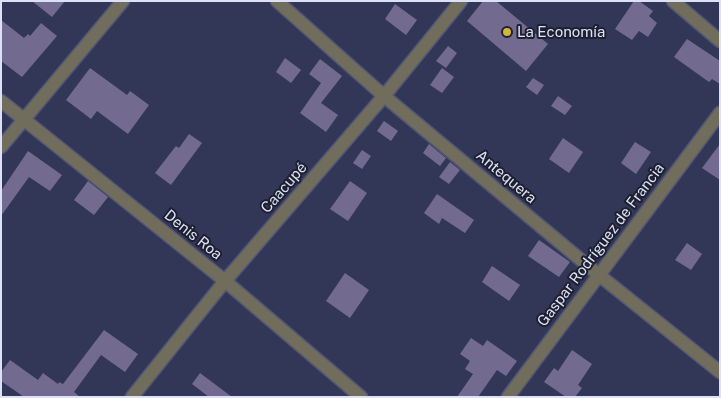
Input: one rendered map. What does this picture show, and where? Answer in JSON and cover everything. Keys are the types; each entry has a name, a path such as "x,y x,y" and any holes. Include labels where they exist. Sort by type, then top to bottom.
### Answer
{"street":[{"path":"1,147 123,1"},
{"name":"Antequera","path":"277,1 384,96 599,275 720,372"},
{"name":"Caacupé","path":"132,397 225,281 384,96 460,1"},
{"path":"672,1 720,41"},
{"name":"Denis Roa","path":"1,101 225,281 361,397"},
{"name":"Gaspar Rodríguez de Francia","path":"508,397 720,113"}],"building":[{"path":"32,1 65,1 52,17"},
{"name":"La Economía","path":"483,1 496,1 548,44 526,71 467,21"},
{"path":"634,1 639,1 653,11 649,16 657,23 648,37 639,31 632,40 615,29"},
{"path":"395,4 417,20 406,35 385,19"},
{"path":"1,20 24,38 28,34 30,36 41,23 57,36 22,77 1,61"},
{"path":"687,39 720,61 720,84 712,79 709,82 674,57"},
{"path":"448,46 457,53 446,68 436,61"},
{"path":"285,58 301,70 291,83 276,72"},
{"path":"320,59 342,76 321,103 338,115 326,132 300,113 321,83 309,74"},
{"path":"90,68 127,95 130,91 149,105 128,134 97,111 91,119 66,100"},
{"path":"442,68 454,77 442,93 430,85"},
{"path":"533,78 544,85 537,95 526,87"},
{"path":"558,96 572,106 565,115 551,106"},
{"path":"384,121 398,131 391,141 377,131"},
{"path":"189,134 202,143 171,185 155,173 176,146 179,148"},
{"path":"563,138 583,152 569,173 549,159"},
{"path":"635,142 651,152 636,174 621,163"},
{"path":"429,144 446,158 440,166 423,153"},
{"path":"720,144 720,180 702,168"},
{"path":"362,150 371,156 362,169 353,163"},
{"path":"28,151 62,175 50,191 29,177 1,216 1,191"},
{"path":"450,162 460,170 449,184 439,177"},
{"path":"88,181 108,197 94,215 74,200"},
{"path":"350,181 367,193 348,221 330,209"},
{"path":"437,194 474,220 465,233 442,218 439,224 424,213"},
{"path":"539,240 570,262 559,277 528,256"},
{"path":"687,243 702,254 691,270 675,260"},
{"path":"492,266 520,285 509,301 482,282"},
{"path":"345,273 369,290 350,318 326,301"},
{"path":"104,330 138,354 125,372 101,355 74,392 80,397 24,397 1,381 1,372 10,360 38,380 43,373 58,384 59,382 63,384"},
{"path":"471,338 483,346 487,340 517,361 506,376 497,370 478,397 457,397 473,374 465,369 470,361 460,354"},
{"path":"572,350 592,364 578,385 582,388 575,397 566,397 544,382 554,368 558,371"},
{"path":"200,373 232,397 209,397 192,384"}],"place":[{"name":"La Economía","path":"507,32"}]}
